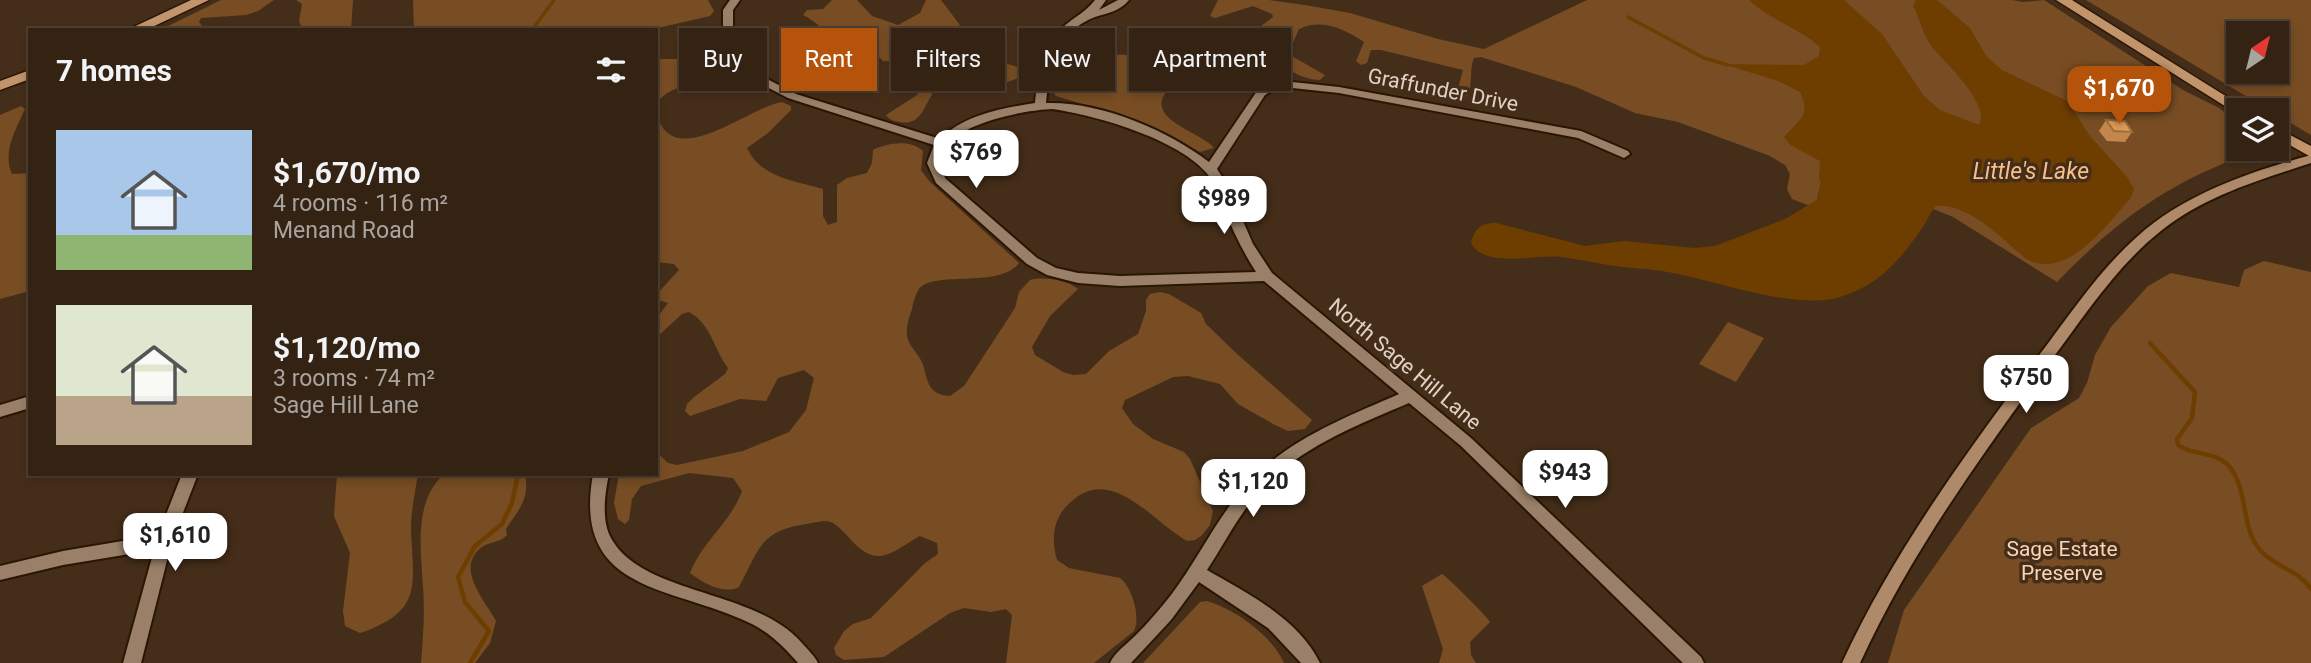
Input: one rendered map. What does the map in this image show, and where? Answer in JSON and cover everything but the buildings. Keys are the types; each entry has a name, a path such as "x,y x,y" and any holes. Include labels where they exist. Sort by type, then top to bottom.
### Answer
{"main road":[{"path":"139,28 202,0"},
{"path":"2063,0 2226,101"},
{"path":"0,86 28,75"},
{"path":"2289,139 2311,152"},
{"path":"1851,663 1896,570 1933,513 2120,261 2170,218 2236,185 2311,159"}],"street":[{"path":"735,0 728,10 728,27 738,50 765,82 792,96 940,143"},
{"path":"1040,106 1045,68 1052,44 1088,16 1101,0"},
{"path":"1088,16 1111,9 1124,0"},
{"name":"Graffunder Drive","path":"1210,170 1261,93 1272,86 1292,83 1581,135 1624,154"},
{"path":"1210,170 1177,147 1138,128 1085,112 1040,106 988,118 950,135 934,152 933,162 940,180 1032,261 1052,272 1078,278 1114,281 1267,276"},
{"name":"North Sage Hill Lane","path":"1210,170 1218,179 1246,242 1267,276 1466,442 1695,663"},
{"path":"1119,663 1166,613 1197,572 1234,513 1274,467 1319,439 1412,395"},
{"path":"0,411 28,403"},
{"path":"132,663 164,541 189,476"},
{"path":"601,476 597,496 602,538 616,557 652,579 757,617 788,639 809,663"},
{"path":"0,573 79,555 164,541"},
{"path":"1197,572 1279,626 1294,640 1311,663"}],"green space":[{"path":"221,0 274,0 258,11 246,15 201,18 199,22 204,28 164,28"},
{"path":"296,0 353,0 351,28 302,28 299,21 302,4"},
{"path":"413,0 708,0 714,11 710,16 658,28 414,28"},
{"path":"832,0 857,0 872,16 898,25 920,13 926,0 941,0 960,25 956,28 891,28 891,61 883,61 877,56 877,28 821,28 803,15 807,10 823,9"},
{"path":"1218,0 1269,0 1350,13 1438,39 1484,49 1587,0 2044,0 2183,90 2226,114 2226,161 2230,161 2177,186 2127,218 2057,282 1953,217 1821,163 1817,200 1810,206 1792,199 1787,189 1790,174 1785,165 1770,156 1678,122 1635,113 1576,87 1481,57 1474,58 1468,96 1463,98 1457,92 1463,70 1381,50 1371,50 1367,63 1361,65 1356,61 1364,42 1341,29 1316,25 1299,29 1291,47 1291,28 1258,28 1273,17 1272,14 1253,6 1215,18 1210,16"},
{"path":"2086,0 2311,0 2311,135 2289,122 2289,98 2249,98"},
{"path":"1115,55 1129,56 1129,91 1168,91 1161,104 1164,112 1171,120 1214,148 1200,152 1139,121 1056,96 1052,91 1115,91"},
{"path":"1291,56 1325,75 1320,80 1300,76 1291,71"},
{"path":"658,59 677,59 679,88 662,97 658,102"},
{"path":"1005,63 1019,67 1019,78 1005,83"},
{"path":"919,91 932,91 932,95 917,119 907,123 894,121 886,115 917,95"},
{"path":"782,102 791,106 791,110 768,133 747,148 753,158 770,172 823,189 823,216 828,225 837,222 837,185 847,178 867,173 872,163 873,150 892,144 912,145 923,151 921,170 930,182 1019,263 1010,271 997,275 926,283 919,289 908,322 907,336 923,364 929,384 938,394 950,396 964,386 1015,308 1019,292 1030,280 1048,279 1068,283 1078,289 1050,316 1032,347 1035,355 1063,372 1073,375 1086,374 1109,351 1138,334 1146,311 1146,300 1150,294 1160,292 1169,294 1201,313 1206,324 1236,353 1312,420 1305,429 1288,431 1238,404 1220,384 1188,376 1173,377 1125,400 1122,408 1133,424 1153,439 1184,452 1190,459 1213,511 1210,525 1202,535 1187,541 1143,508 1112,491 1096,489 1080,495 1064,509 1054,533 1057,560 1069,568 1120,578 1128,588 1136,610 1134,631 1094,663 1006,663 1012,615 1006,609 991,612 964,608 950,613 884,657 844,660 836,655 834,648 844,631 853,624 871,618 925,563 938,554 937,543 920,536 881,556 860,549 830,522 791,527 779,531 763,544 739,587 720,589 690,573 742,491 733,478 689,473 641,486 632,499 629,520 625,524 618,519 614,503 619,476 658,476 658,454 668,463 677,465 743,451 789,432 806,410 814,378 804,370 778,378 766,401 740,399 690,416 685,411 687,404 725,374 728,368 703,323 689,312 682,314 658,336 658,316 668,303 658,300 658,293 679,270 674,264 658,262 658,115 664,129 676,137 692,138 711,133"},
{"path":"21,106 25,109 11,141 9,166 12,174 28,173 28,292 0,299 0,115"},
{"name":"Sage Estate Preserve","path":"2264,261 2311,272 2311,663 1888,663 1904,610 2031,428 2079,398 2087,383 2095,355 2111,327 2148,286 2171,273 2239,287 2244,270"},
{"path":"1728,322 1764,338 1736,382 1699,364"},
{"path":"337,476 418,476 411,522 413,581 410,594 405,605 395,615 381,625 360,633 345,626 343,611 350,553 334,516"},
{"path":"442,476 525,476 525,497 506,529 507,535 482,547 474,555 471,564 474,584 496,621 490,643 475,663 421,663 424,606 421,527 427,498"},
{"path":"1442,574 1490,622 1470,642 1471,655 1476,663 1439,663 1443,649 1422,586"},
{"path":"1207,601 1241,617 1262,633 1284,663 1143,663 1200,602"}],"water":[{"name":"Little's Lake","path":"1749,0 1844,0 1882,34 1924,96 1940,110 1979,125 1979,106 1973,95 1932,47 1913,6 1916,0 1937,0 1970,28 1987,57 2002,70 2067,101 2090,136 2128,178 2134,189 2131,198 2084,247 2055,263 2040,264 2025,258 1973,216 1961,210 1936,206 1898,260 1879,277 1856,291 1826,300 1785,298 1668,272 1569,258 1499,258 1478,251 1471,243 1474,234 1483,225 1496,223 1585,246 1624,241 1694,248 1715,246 1785,219 1817,200 1821,182 1820,161 1790,145 1784,137 1804,113 1800,92 1778,81 1723,64 1804,65 1819,56 1820,47"}],"waterway":[{"path":"533,28 554,0"},
{"path":"1628,17 1704,58 1728,65"},
{"path":"2150,343 2195,392 2192,418 2177,439 2178,445 2217,458 2228,465 2235,474 2250,530 2260,550 2300,577 2311,589"},
{"path":"470,663 489,631 465,602 458,577 475,546 502,524 512,503 518,476"}]}
